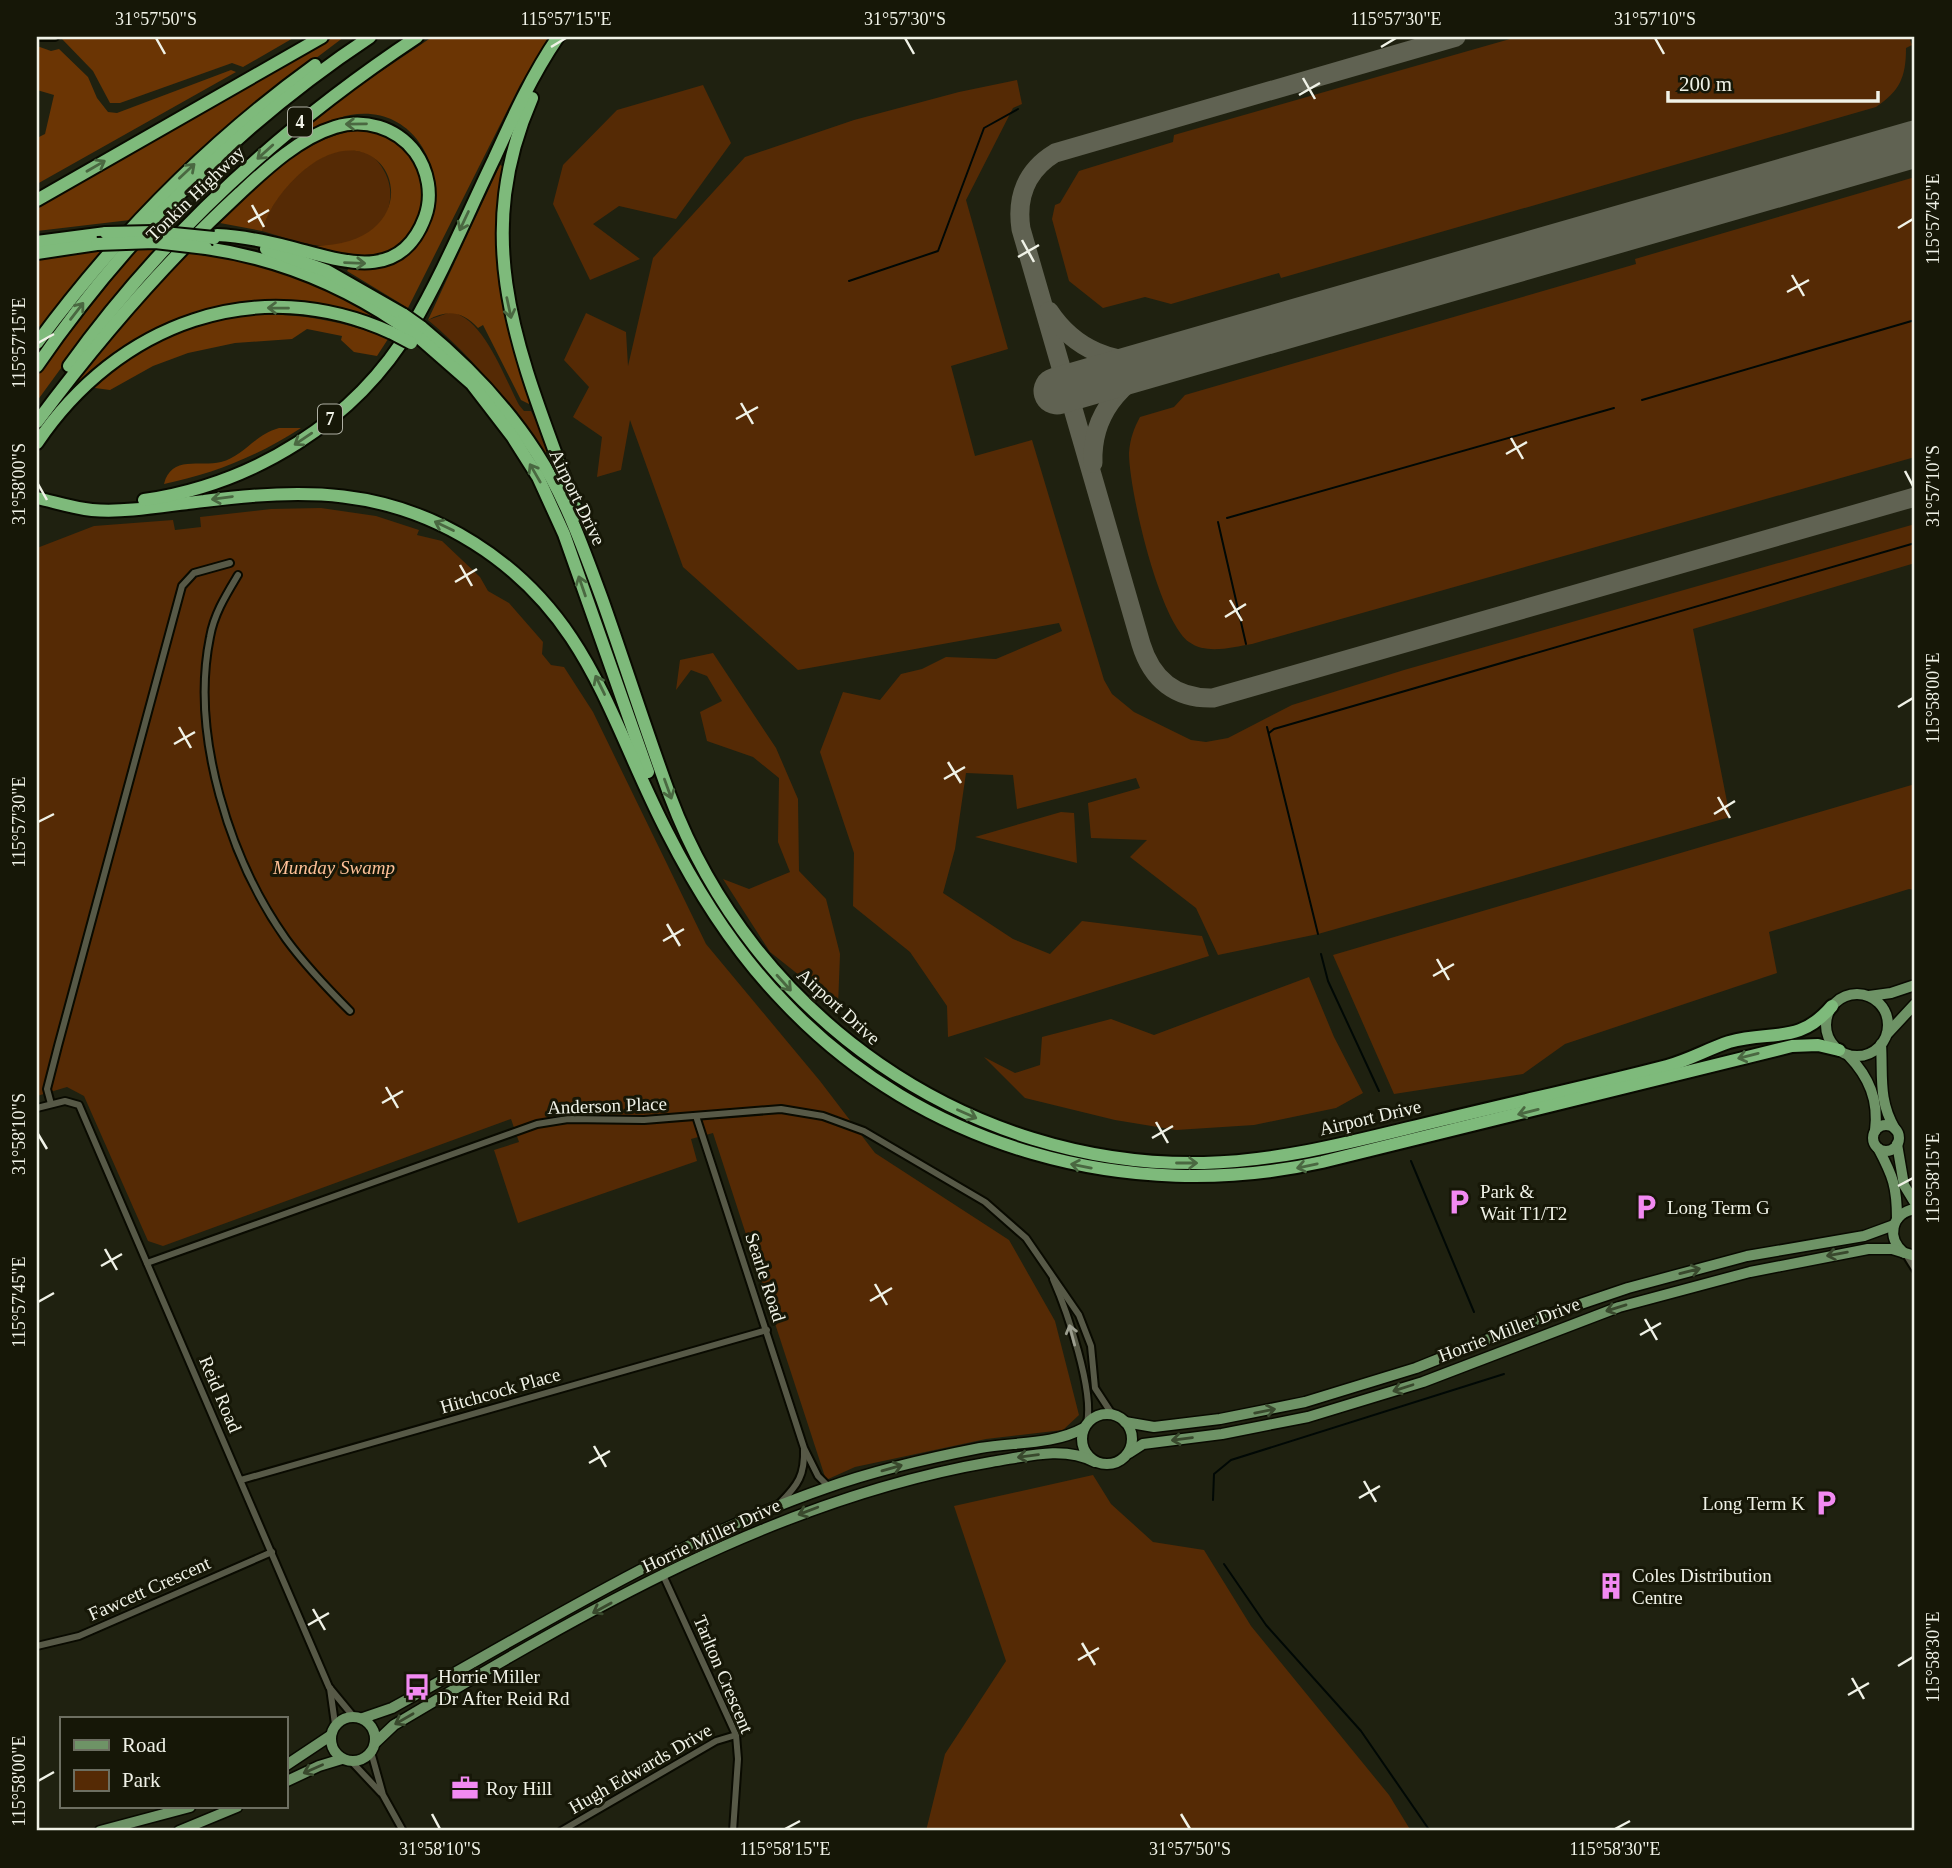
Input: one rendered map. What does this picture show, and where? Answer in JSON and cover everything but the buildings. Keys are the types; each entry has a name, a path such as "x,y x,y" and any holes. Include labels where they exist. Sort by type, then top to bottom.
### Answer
{"highway":[{"path":"37,200 322,37"},
{"path":"37,343 111,249 180,177 277,94 356,37"},
{"name":"Tonkin Highway","path":"37,366 97,286 195,179 267,114 370,37"},
{"name":"Tonkin Highway","path":"37,415 79,352 117,304 198,214 307,116 417,37"},
{"path":"560,37 536,87 513,150 502,211 502,255 514,331 589,548 604,606"},
{"name":"7","path":"38,498 119,502 182,493 250,469 317,430 372,379 411,328 531,82 560,37"},
{"path":"37,253 97,244 155,242 212,240 249,237 343,263 380,262 405,247 421,227 429,198 425,170 410,146 376,125 348,124 332,128 297,147 261,173 173,259 107,332 37,422"},
{"name":"Airport Drive","path":"37,242 106,233 191,235 261,248 309,264 357,286 398,323 485,386 538,456 574,523 680,821 717,895 757,951 803,1003 869,1058 935,1100 1028,1138 1072,1150 1149,1162 1202,1163 1278,1157 1667,1066 1730,1042 1791,1035 1814,1025 1832,1006"},
{"path":"37,443 75,394 109,362 147,338 197,318 249,308 293,308 398,323 416,335 472,384 526,457 551,502 655,790 678,848 706,900"},
{"path":"38,498 96,510 272,492 323,493 395,507 457,533 518,576 548,605 573,637 601,685 669,836 706,900"},
{"name":"Airport Drive","path":"706,900 736,945 785,1004 832,1048 877,1081 970,1131 1042,1156 1104,1170 1195,1177 1284,1170 1791,1046 1818,1045 1843,1052"}],"main road":[{"path":"1908,1254 1893,1240 1896,1187 1888,1163 1873,1139 1876,1110 1869,1081 1826,1030 1827,1017 1832,1006 1848,996 1891,993 1915,985"},
{"path":"1867,996 1884,1012 1880,1090 1885,1113 1895,1129 1905,1185 1915,1203"},
{"path":"1843,1052 1864,1055 1884,1040 1915,1004"},
{"path":"1875,1132 1884,1125 1895,1129"},
{"path":"1878,1148 1889,1150 1897,1144"},
{"name":"Horrie Miller Drive","path":"1125,1422 1140,1427 1181,1424 1306,1402 1416,1368 1551,1314 1628,1288 1746,1256 1864,1236 1895,1222 1905,1212 1915,1209"},
{"name":"Horrie Miller Drive","path":"1129,1453 1143,1444 1280,1423 1366,1400 1423,1382 1591,1316 1727,1277 1868,1249 1892,1249 1908,1254"},
{"path":"1098,1415 1112,1415 1125,1422 1132,1437 1129,1453 1117,1463 1094,1462 1082,1444 1085,1426 1098,1415"},
{"name":"Horrie Miller Drive","path":"335,1724 392,1708 701,1539 778,1505 902,1465 980,1448 1059,1438 1085,1426"},
{"name":"Horrie Miller Drive","path":"287,1782 319,1766 362,1759 403,1720 663,1575 785,1520 909,1479 981,1464 1054,1454 1074,1454 1094,1462"},
{"path":"358,1717 373,1729 373,1747"},
{"path":"287,1765 330,1736 335,1724"},
{"path":"330,1736 333,1749 347,1760"},
{"path":"100,1831 186,1808"},
{"path":"179,1831 235,1808"}],"street":[{"path":"40,37 55,37"},
{"path":"37,1108 51,1104 47,1090 58,1046 182,586 194,573 230,563"},
{"path":"238,575 216,615 208,647 207,710 217,786 243,862 271,916 309,968 350,1011"},
{"name":"Reid Road","path":"51,1104 72,1100 84,1115 329,1686 335,1724"},
{"name":"Anderson Place","path":"147,1262 537,1124 568,1119 644,1120 780,1109 846,1122 985,1202 1014,1225 1068,1296 1084,1325 1091,1346 1095,1388 1112,1415"},
{"name":"Searle Road","path":"696,1116 803,1448 818,1476 829,1487"},
{"path":"1908,1254 1915,1269"},
{"name":"Anderson Place","path":"1044,1262 1071,1329 1088,1402 1085,1426"},
{"name":"Hitchcock Place","path":"241,1480 767,1331"},
{"name":"Searle Road","path":"778,1505 799,1484 805,1470 803,1448"},
{"name":"Fawcett Crescent","path":"37,1646 79,1636 272,1552"},
{"name":"Tarlton Crescent","path":"663,1575 736,1735 738,1759 733,1831"},
{"name":"Reid Road","path":"329,1686 358,1717"},
{"name":"Hugh Edwards Drive","path":"561,1831 716,1741 736,1735"},
{"path":"373,1747 383,1795"},
{"path":"347,1760 383,1795 404,1831"}],"green space":[{"path":"1517,37 1909,37 1912,45 1906,48 1905,67 1896,89 1876,107 1281,278 1279,273 1171,304 1145,297 1103,308 1069,281 1052,219 1055,205 1060,203 1079,171 1173,142 1174,135"},
{"path":"1017,80 1022,104 1013,108 966,200 1008,349 951,366 975,456 1032,440 1104,680 1112,694 1134,712 1191,740 1206,742 1228,738 1292,705 1404,670 1915,524 1915,563 1693,629 1730,817 1318,934 1218,955 1196,908 1130,857 1147,840 1091,838 1088,803 1140,788 1136,778 1017,809 1013,775 966,773 955,849 943,893 1013,939 1050,954 1082,921 1202,936 1209,956 948,1037 947,1006 910,952 853,906 854,853 820,752 843,692 880,700 901,674 922,669 946,657 996,659 1062,631 1059,623 798,670 683,567 630,420 621,470 597,477 602,437 573,417 589,387 564,360 586,313 626,332 628,366 653,258 745,157 854,120 959,92"},
{"path":"703,85 731,143 676,219 619,206 593,224 640,259 590,280 553,204 563,165 617,110"},
{"path":"345,149 369,153 388,181 388,211 369,235 355,242 327,246 308,244 262,231 274,203 293,179 317,160"},
{"path":"1915,177 1915,457 1252,644 1220,649 1204,648 1189,642 1178,629 1157,582 1134,495 1129,453 1140,417 1174,407 1185,395 1636,264 1635,259"},
{"path":"451,312 463,317 483,337 519,405 524,411 531,411 541,431 544,431 557,465 552,467 511,407 480,370 428,320"},
{"name":"Munday Swamp","path":"321,508 376,516 419,530 417,535 442,541 480,577 488,591 509,603 543,642 542,654 551,665 564,667 593,712 706,944 820,1081 875,1153 1009,1240 1055,1321 1079,1415 1063,1430 986,1439 855,1467 826,1480 713,1133 691,1139 697,1161 518,1223 494,1150 519,1142 511,1119 163,1246 148,1241 84,1096 67,1087 37,1096 37,548 94,526 173,520 175,530 201,527 200,517 271,509"},
{"path":"713,653 776,748 798,799 799,871 826,899 840,954 838,1006 770,952 723,879 749,889 790,872 778,842 779,778 753,757 707,741 700,712 722,701 707,676 691,670 676,690 680,660"},
{"path":"1915,784 1915,890 1909,889 1769,932 1777,973 1565,1044 1523,1074 1394,1094 1333,955"},
{"path":"1061,812 1074,813 1077,863 975,837"},
{"path":"1309,977 1334,1037 1363,1093 1336,1108 1254,1125 1176,1130 1115,1120 1025,1098 984,1057 1015,1073 1040,1065 1042,1037 1111,1019 1154,1035"},
{"path":"1093,1475 1111,1504 1153,1542 1204,1550 1251,1626 1389,1795 1411,1831 926,1831 945,1754 1006,1661 954,1506"}],"shaded area":[{"path":"295,37 243,67 232,63 120,103 110,103 93,71 62,39"},
{"path":"334,37 344,37 234,120 190,158 130,220 37,231 37,206"},
{"path":"432,37 549,37 520,85 408,308 347,271 349,268 389,263 416,245 431,219 435,188 428,158 411,133 385,117 350,115 323,125 284,151 281,148 352,91"},
{"path":"37,46 51,51 59,49 88,77 97,98 108,112 117,113 231,70 236,72 37,184 37,138 45,134 54,95 37,90"},
{"path":"364,129 400,144 412,154 423,174 425,188 419,218 412,232 390,252 377,257 362,257 314,246 354,240 378,224 390,203 390,181 379,163 361,152 335,153 304,170 278,198 262,231 220,223 268,177 303,151 342,133"},
{"path":"500,165 504,167 499,226 501,283 508,322 527,383 529,404 521,400 483,325 478,328 461,315 448,313 428,320"},
{"path":"137,248 158,248 83,338 37,401 37,375"},
{"path":"104,249 37,333 37,260"},
{"path":"187,251 237,259 286,274 333,293 377,318 327,309 263,306 229,306 205,310 181,317 136,339 95,369 61,404 58,402 127,316"},
{"path":"260,314 325,320 388,339 377,356 354,352 341,340 342,336 307,329 292,339 235,343 188,353 153,366 110,390 95,388 95,381 114,367 173,335 214,322"},
{"path":"279,428 301,428 235,463 164,484 173,469 187,464 229,459 270,431"}],"waterway":[{"path":"849,281 938,251 984,128 1018,109"},
{"path":"1642,400 1915,320"},
{"path":"1227,518 1614,408"},
{"path":"1218,522 1246,644"},
{"path":"1269,733 1274,729 1915,543"},
{"path":"1267,727 1318,934"},
{"path":"1321,954 1328,981 1379,1091"},
{"path":"1411,1161 1474,1312"},
{"path":"1213,1500 1214,1474 1231,1460 1504,1374"},
{"path":"1224,1564 1266,1625 1361,1731 1430,1831"}],"taxiway":[{"path":"1456,37 1055,153 1037,167 1026,185 1020,206 1021,229 1141,644 1159,677 1177,691 1213,698 1915,497"},
{"path":"1886,153 1915,137"},
{"path":"1049,311 1070,336 1096,352 1126,360 1159,360"},
{"path":"1093,463 1098,428 1113,399 1137,377 1167,359"}],"runway":[{"path":"1057,391 1915,144"}],"place":[{"name":"Park & Wait T1/T2","path":"1459,1202"},
{"name":"Long Term G","path":"1646,1207"},
{"name":"Long Term K","path":"1826,1503"},
{"name":"Coles Distribution Centre","path":"1611,1586"},
{"name":"Horrie Miller Dr After Reid Rd","path":"417,1687"},
{"name":"Roy Hill","path":"465,1788"}]}
